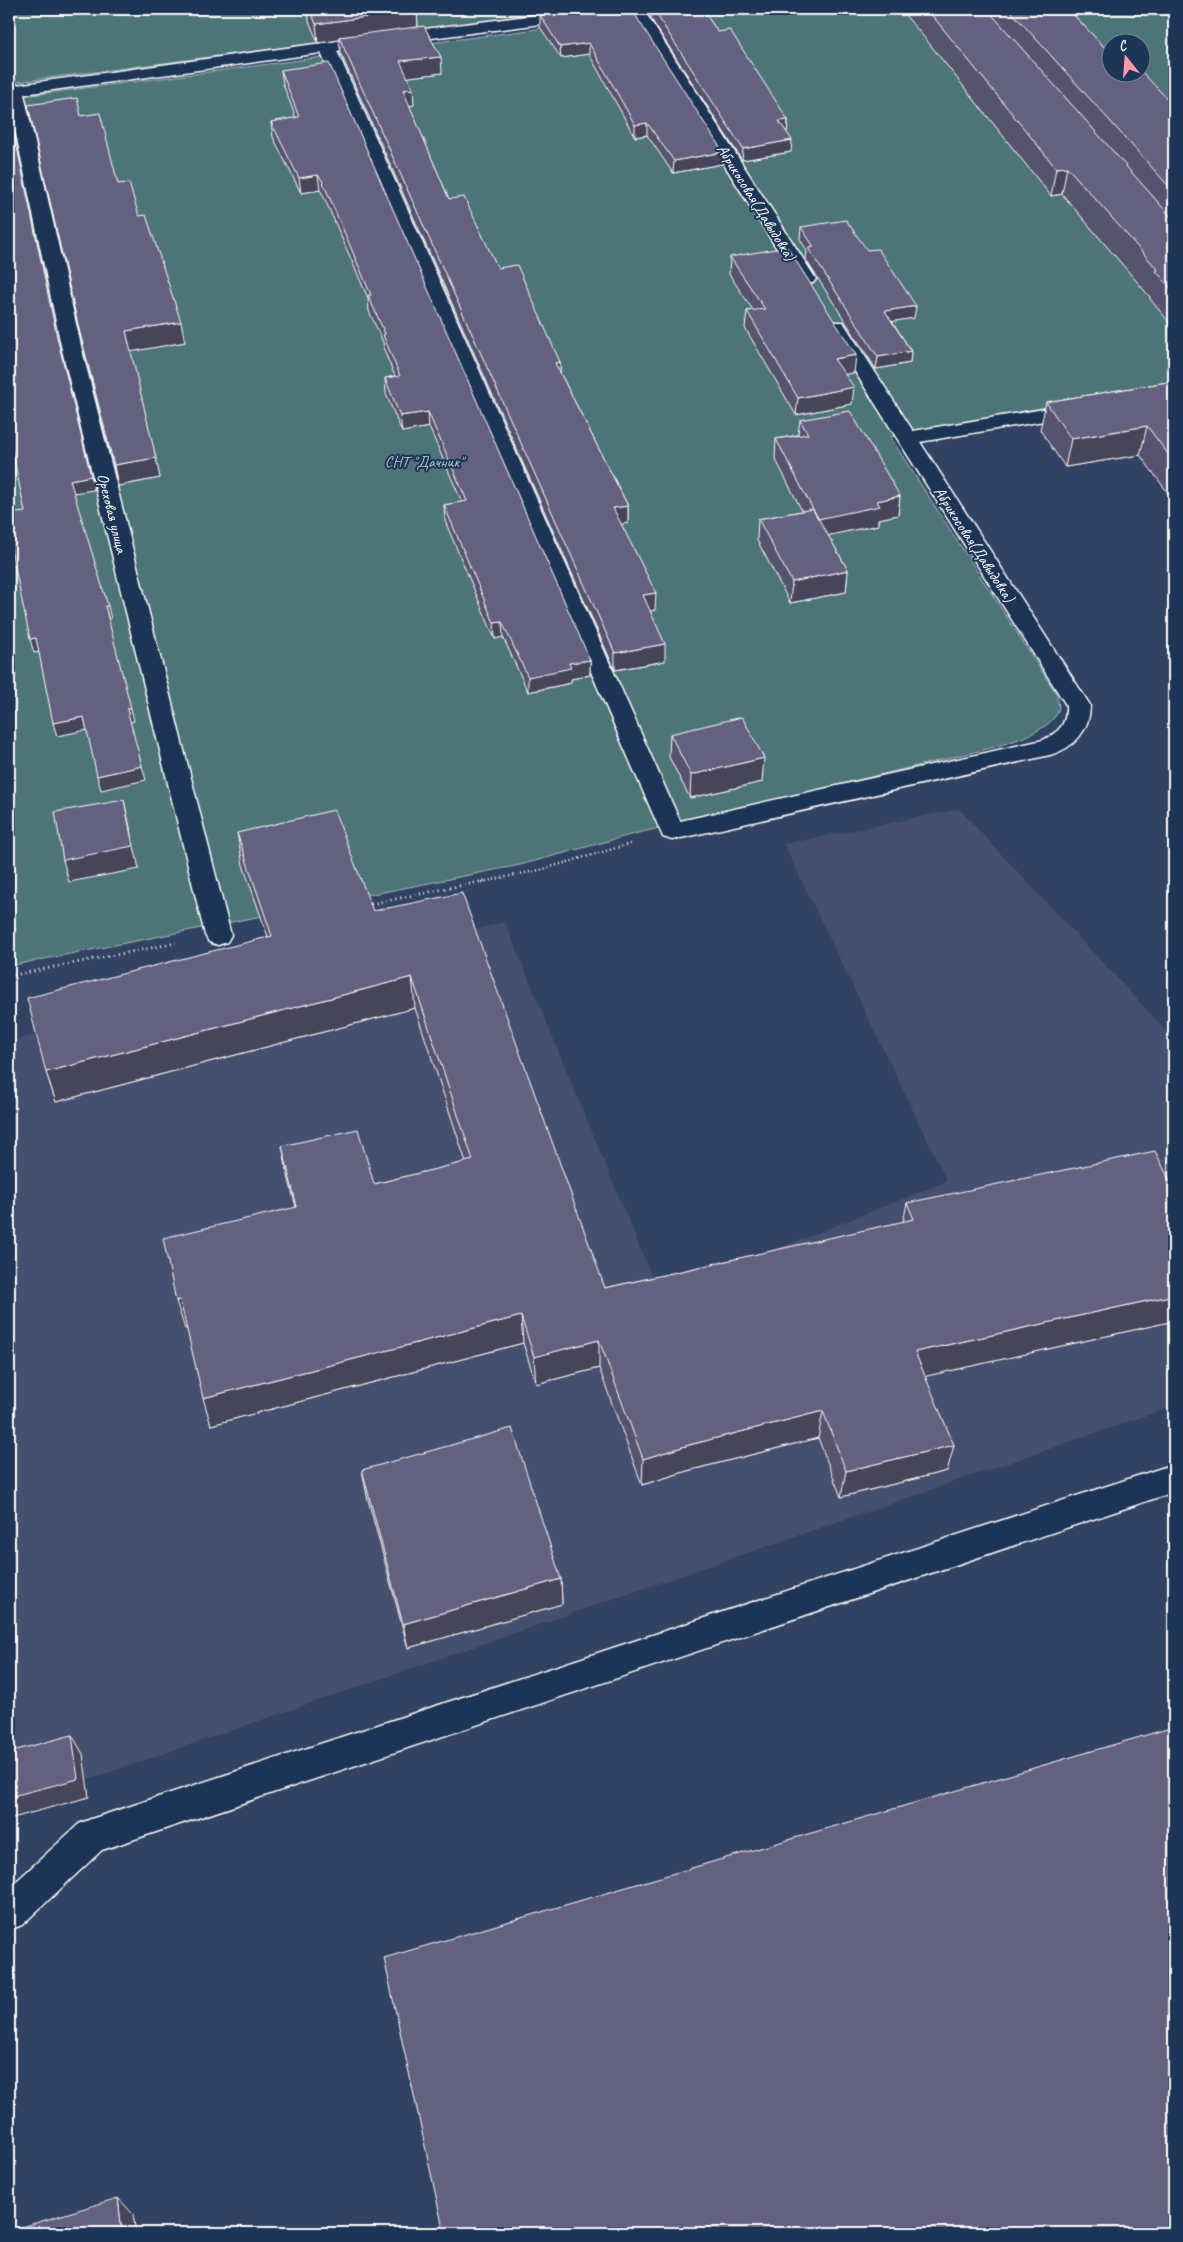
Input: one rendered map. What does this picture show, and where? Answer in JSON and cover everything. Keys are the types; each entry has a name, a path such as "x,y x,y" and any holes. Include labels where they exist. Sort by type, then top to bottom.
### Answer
{"street":[{"path":"376,40 620,9"},
{"name":"Абрикосовая(Давыдовка)","path":"635,9 1078,705 1079,718 1074,729 1064,739 1050,746 672,831"},
{"path":"12,90 356,43"},
{"path":"327,47 672,831"},
{"name":"Ореховая улица","path":"12,90 72,350 218,935"},
{"path":"907,438 1098,406"},
{"path":"9,1912 91,1836 1174,1478"}],"path":[{"path":"362,906 544,869 672,831"},
{"path":"9,976 218,935"}],"shaded area":[{"path":"959,809 1174,1039 1174,1406 9,1807 9,1041 505,922 660,1296 947,1181 784,844"}],"green space":[{"path":"9,9 581,9 9,83"},
{"name":"СНТ \"Дачник\"","path":"690,9 1174,9 1174,388 890,437 1056,693 1059,708 1056,716 1049,723 1032,734 995,747 634,834 520,865 9,966 9,98"}],"building":[{"path":"310,9 416,9 417,10 316,24"},
{"path":"588,9 607,9 609,13 632,10 723,152 674,161 647,123 635,125 589,43 560,47 540,15"},
{"path":"653,9 702,9 718,32 730,30 788,120 779,121 792,140 743,149"},
{"path":"927,9 987,9 1174,219 1174,292 1156,271 1158,270 1067,167 1056,168"},
{"path":"1009,9 1068,9 1100,43 1100,82 1150,81 1174,106 1174,192"},
{"path":"424,26 441,57 400,61 413,89 403,90 449,199 464,197 498,268 517,265 560,362 555,363 628,506 613,508 656,593 643,595 665,644 615,653 339,37"},
{"path":"329,63 590,660 569,663 571,668 528,677 502,622 494,623 444,505 467,501 428,412 400,416 385,378 400,376 368,295 371,295 322,180 318,175 299,178 271,122 299,117 281,70"},
{"path":"77,98 81,116 100,113 118,184 129,183 139,216 146,215 181,322 126,331 156,458 114,465 79,329 28,105"},
{"path":"9,114 57,337 91,476 70,480 108,606 105,606 131,708 127,709 142,766 97,776 84,717 53,723 36,638 30,639 9,539 9,514 25,512 9,435"},
{"path":"846,220 867,250 878,249 916,306 885,311 911,351 878,357 808,248 814,247 801,227"},
{"path":"787,247 856,355 834,359 854,387 798,398 747,311 765,309 730,257"},
{"path":"1174,381 1174,462 1147,426 1071,439 1046,402"},
{"path":"850,411 900,496 877,501 880,506 818,519 776,439 808,434 800,420"},
{"path":"813,509 848,570 792,582 758,519"},
{"path":"742,717 764,758 691,775 670,734"},
{"path":"124,800 133,846 63,860 55,812"},
{"path":"334,810 373,911 462,893 605,1288 914,1219 907,1203 1155,1151 1174,1189 1174,1295 915,1352 954,1445 846,1471 823,1411 689,1445 643,1459 599,1340 534,1357 521,1316 203,1398 180,1300 176,1301 163,1238 297,1207 282,1146 358,1129 374,1184 473,1160 412,977 46,1072 27,998 272,936 237,833"},
{"path":"512,1428 561,1579 403,1624 362,1470"},
{"path":"1174,1727 1174,2233 444,2233 384,1958"},
{"path":"72,1735 78,1779 9,1797 9,1752"},
{"path":"118,2198 122,2233 9,2233 9,2231"}]}
